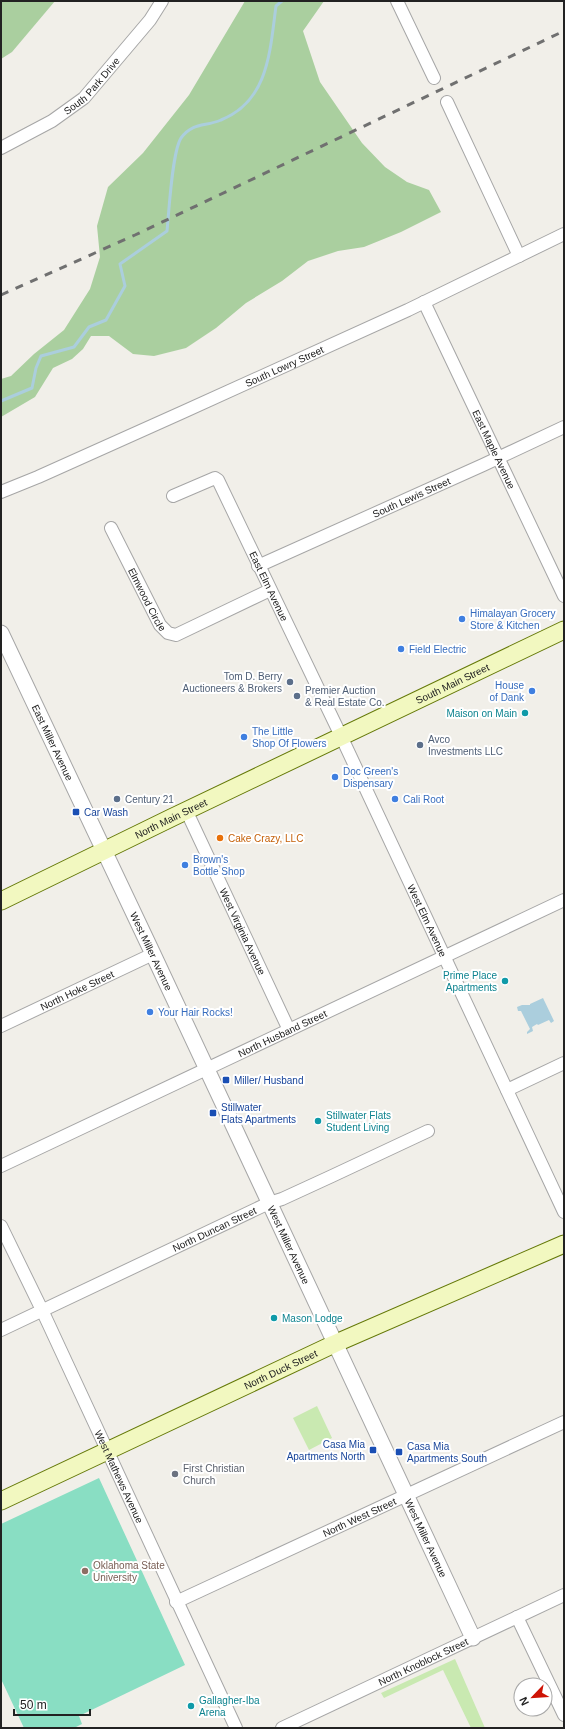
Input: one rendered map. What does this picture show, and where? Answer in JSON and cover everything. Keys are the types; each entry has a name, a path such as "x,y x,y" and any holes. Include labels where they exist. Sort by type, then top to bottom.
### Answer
{"main road":[{"name":"South Main Street","path":"342,736 564,630"},
{"name":"North Main Street","path":"1,901 186,810 342,736"},
{"name":"North Duck Street","path":"1,1501 334,1344 564,1244"}],"street":[{"name":"South Park Drive","path":"1,148 52,121 84,98 150,20 162,1"},
{"path":"397,1 434,78"},
{"path":"448,102 519,256"},
{"name":"South Lowry Street","path":"1,492 161,422 424,302 564,234"},
{"name":"East Maple Avenue","path":"424,302 564,596"},
{"name":"South Lewis Street","path":"258,566 498,459 564,427"},
{"name":"East Elm Avenue","path":"173,496 217,479 342,736"},
{"name":"Elmwood Circle","path":"111,528 160,625 168,633 176,635 270,590"},
{"name":"East Miller Avenue","path":"1,633 94,833 104,851"},
{"name":"West Elm Avenue","path":"342,736 564,1212"},
{"name":"West Virginia Avenue","path":"186,810 289,1030"},
{"name":"West Miller Avenue","path":"104,851 472,1638"},
{"name":"North Husband Street","path":"1,1166 564,900"},
{"name":"North Hoke Street","path":"1,1026 153,954"},
{"path":"507,1090 564,1063"},
{"name":"North Duncan Street","path":"1,1330 269,1203 282,1199 325,1180 428,1131"},
{"name":"West Mathews Avenue","path":"1,1226 42,1310 176,1602 236,1728"},
{"name":"North West Street","path":"176,1602 564,1422"},
{"name":"North Knoblock Street","path":"282,1728 564,1595"},
{"path":"517,1617 564,1715"}],"green space":[{"path":"1,1 55,1 12,52 1,59"},
{"path":"245,1 324,1 303,31 320,82 362,143 385,167 407,182 429,190 441,212 401,232 364,247 338,251 308,261 282,281 246,303 216,328 186,348 154,356 133,354 109,336 91,336 83,349 72,359 53,368 35,397 1,417 1,379 11,376 34,354 64,330 90,289 100,257 97,226 108,187 143,153 189,95"},
{"path":"317,1406 332,1438 309,1450 293,1418"},
{"path":"99,1478 185,1665 79,1716 82,1724 74,1728 24,1728 1,1679 1,1524"},
{"path":"455,1659 485,1728 471,1728 443,1670 384,1698 381,1693"}],"water":[{"path":"543,998 554,1021 551,1023 549,1020 538,1025 537,1024 532,1027 533,1031 527,1034 530,1029 521,1011 518,1011 517,1007 522,1005 530,1005"}],"waterway":[{"path":"1,401 32,388 36,368 41,356 74,347 89,327 106,320 125,286 120,264 167,231 173,169 175,156 181,138 190,129 221,120 237,111 249,100 258,87 264,72 272,40 276,6 282,1"}],"railway":[{"path":"1,295 135,235 564,31"}],"place":[{"name":"Himalayan Grocery Store & Kitchen","path":"462,619"},
{"name":"Field Electric","path":"401,649"},
{"name":"Tom D. Berry Auctioneers & Brokers","path":"290,682"},
{"name":"House of Dank","path":"532,691"},
{"name":"Premier Auction & Real Estate Co.","path":"297,696"},
{"name":"Maison on Main","path":"525,713"},
{"name":"The Little Shop Of Flowers","path":"244,737"},
{"name":"Avco Investments LLC","path":"420,745"},
{"name":"Doc Green's Dispensary","path":"335,777"},
{"name":"Century 21","path":"117,799"},
{"name":"Cali Root","path":"395,799"},
{"name":"Car Wash","path":"76,812"},
{"name":"Cake Crazy, LLC","path":"220,838"},
{"name":"Brown's Bottle Shop","path":"185,865"},
{"name":"Prime Place Apartments","path":"505,981"},
{"name":"Your Hair Rocks!","path":"150,1012"},
{"name":"Miller/ Husband","path":"226,1080"},
{"name":"Stillwater Flats Apartments","path":"213,1113"},
{"name":"Stillwater Flats Student Living","path":"318,1121"},
{"name":"Mason Lodge","path":"274,1318"},
{"name":"Casa Mia Apartments North","path":"373,1450"},
{"name":"Casa Mia Apartments South","path":"399,1452"},
{"name":"First Christian Church","path":"175,1474"},
{"name":"Oklahoma State University","path":"85,1571"},
{"name":"Gallagher-Iba Arena","path":"191,1706"}]}
